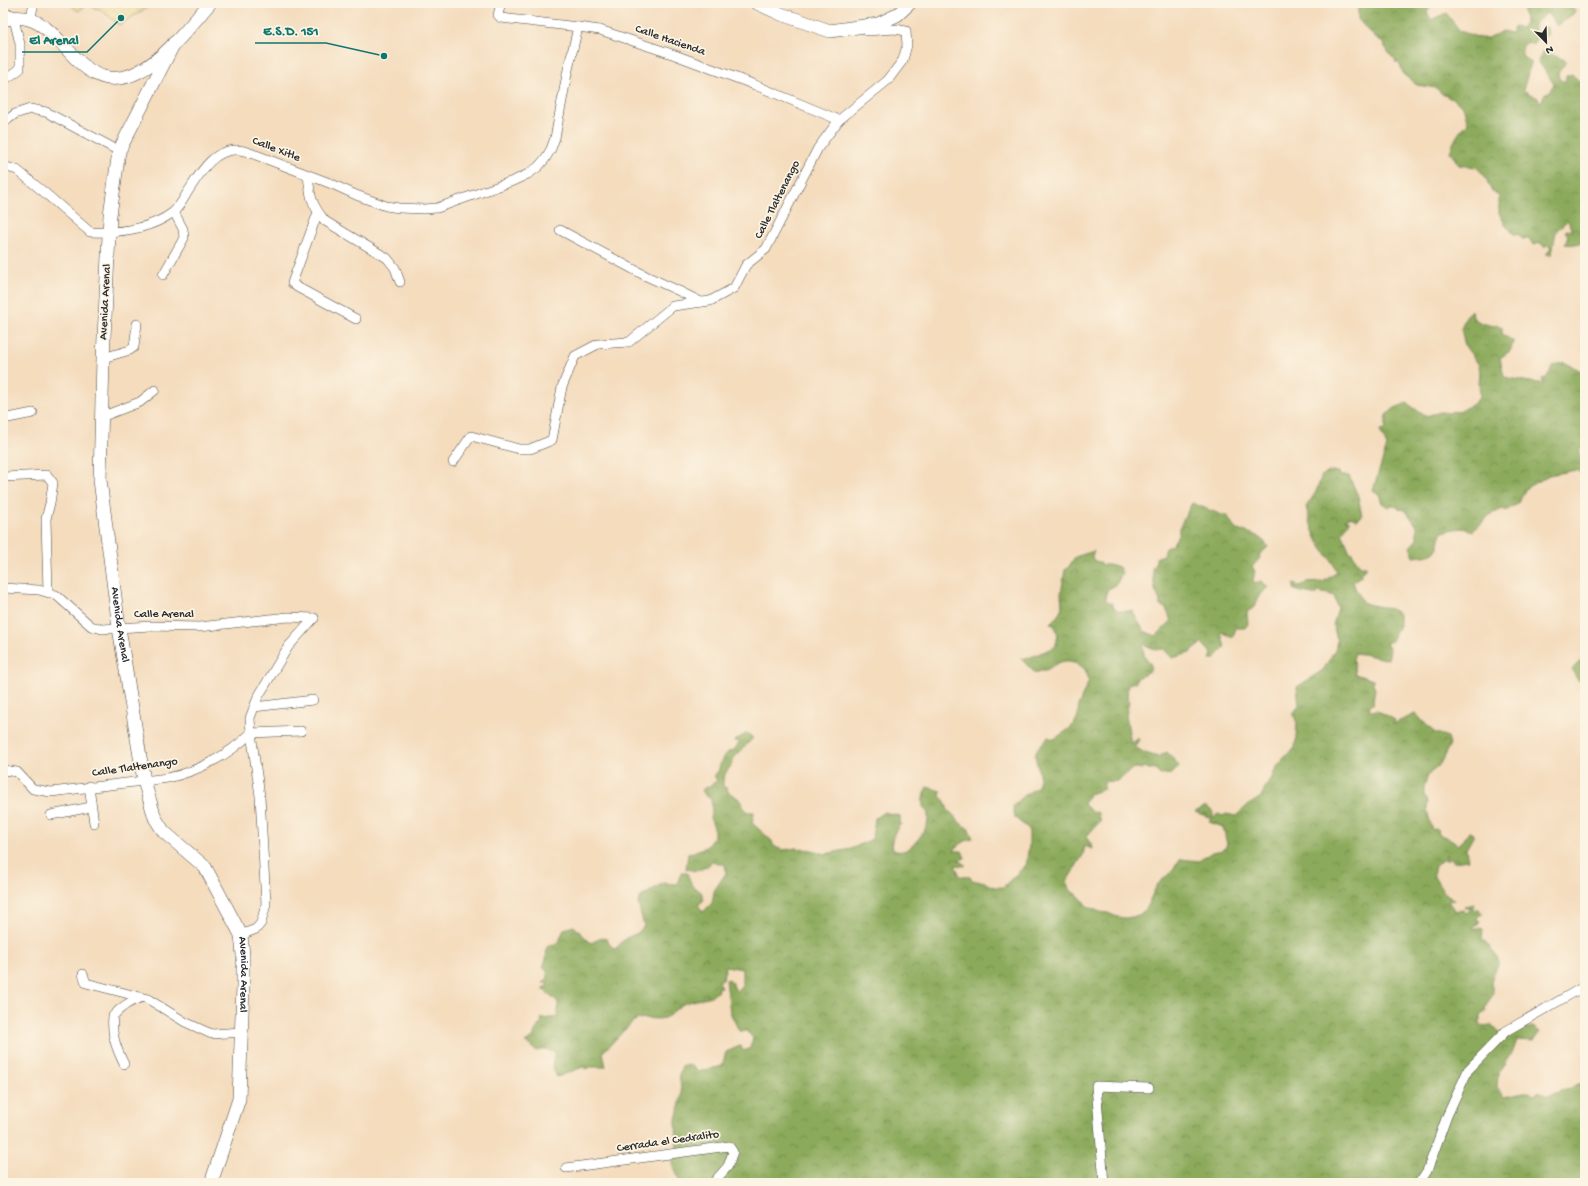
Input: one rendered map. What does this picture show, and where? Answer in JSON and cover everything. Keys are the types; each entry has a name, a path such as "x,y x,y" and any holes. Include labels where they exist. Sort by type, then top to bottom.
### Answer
{"street":[{"path":"31,16 34,3"},
{"path":"3,81 20,69 20,44 6,16 22,14 31,16 52,28 85,65 97,73 111,78 126,77 138,72 153,62 174,43 210,3"},
{"name":"Calle Hacienda","path":"501,3 498,11 498,15 501,18 578,26 600,30 675,55 756,85 839,120"},
{"path":"757,3 781,14 830,31 878,24 897,15 910,3"},
{"name":"Calle Xitle","path":"3,166 17,170 90,232 110,233 128,231 146,225 174,212 207,164 218,155 229,150 245,151 386,206 413,209 437,208 513,181 528,174 538,167 545,159 555,138 578,26"},
{"name":"Calle Tlaltenango","path":"453,462 471,436 519,449 530,449 552,440 562,387 575,356 598,344 629,342 674,306 710,301 734,288 746,266 766,249 818,148 839,120 888,80 903,60 907,45 906,31 895,29 830,31"},
{"name":"Avenida Arenal","path":"174,43 119,151 113,190 110,233 103,358 100,480 119,628 144,781 154,818 164,832 205,867 241,935 243,955 239,1099 211,1183"},
{"path":"3,123 15,114 30,109 46,112 119,151"},
{"path":"308,175 310,198 325,221 387,258 395,268 400,282"},
{"path":"163,275 184,238 183,229 174,212"},
{"path":"318,212 292,283 296,287 356,319"},
{"path":"560,230 646,276 701,302"},
{"path":"103,358 130,350 134,347 137,324"},
{"path":"101,417 140,402 155,390"},
{"path":"3,419 34,413"},
{"path":"3,477 47,475 53,482 46,519 48,592"},
{"name":"Calle Arenal","path":"3,588 39,590 56,594 91,626 102,629 151,626 198,627 288,617 314,618 288,647 258,697 254,707"},
{"path":"241,935 256,929 261,923 266,904 260,796 250,718 254,707 313,700"},
{"path":"252,733 301,731"},
{"name":"Calle Tlaltenango","path":"3,770 17,772 33,789 51,792 89,786 144,781 181,775 202,767 241,744 252,733"},
{"path":"89,786 94,823"},
{"path":"51,815 91,807"},
{"path":"82,974 86,983 148,999 185,1022 206,1032 242,1032"},
{"path":"1419,1183 1427,1171 1447,1116 1468,1070 1506,1031 1585,986"},
{"path":"124,1064 116,1048 113,1035 113,1016 133,1000 142,998"},
{"path":"1104,1183 1096,1086 1149,1088"},
{"name":"Cerrada el Cedralito","path":"566,1168 729,1146 732,1152 728,1166 714,1183"}],"green space":[{"path":"1358,3 1436,3 1433,4 1427,12 1431,20 1446,13 1460,31 1480,38 1488,38 1503,31 1512,33 1514,27 1521,28 1525,23 1523,3 1574,3 1572,8 1575,11 1573,14 1557,26 1547,13 1534,24 1534,30 1538,34 1541,27 1547,27 1549,33 1546,37 1538,36 1533,45 1528,42 1522,46 1522,56 1531,63 1523,90 1538,98 1541,103 1545,93 1549,92 1554,84 1538,61 1543,51 1567,61 1558,73 1559,79 1565,82 1566,76 1572,74 1580,82 1583,81 1585,84 1585,244 1565,244 1568,236 1565,231 1571,229 1568,220 1556,231 1552,254 1546,255 1551,247 1547,244 1545,247 1540,243 1534,245 1528,239 1522,239 1518,234 1515,235 1506,226 1499,213 1499,196 1491,190 1485,176 1476,167 1459,165 1450,152 1457,136 1468,123 1464,109 1456,101 1442,94 1436,88 1417,85 1404,75 1399,63 1395,62 1396,60 1391,56 1382,42 1369,32 1358,19"},
{"path":"1472,310 1473,318 1481,323 1494,326 1496,324 1502,327 1502,334 1514,342 1510,351 1500,358 1504,377 1535,383 1544,383 1542,379 1548,377 1552,366 1564,362 1585,373 1585,445 1579,451 1581,464 1585,468 1585,476 1576,470 1549,475 1526,488 1518,503 1506,511 1503,509 1491,514 1473,531 1469,529 1457,529 1441,533 1438,546 1434,552 1426,556 1414,557 1410,547 1417,539 1417,526 1406,511 1392,505 1388,507 1382,503 1379,494 1373,490 1387,446 1380,431 1386,429 1386,415 1395,408 1407,403 1425,416 1441,412 1456,412 1472,405 1480,397 1479,365 1465,346 1461,328 1466,316"},
{"path":"1329,472 1339,472 1340,476 1349,476 1358,496 1362,516 1357,520 1350,517 1345,519 1350,521 1342,533 1350,552 1360,566 1366,566 1361,574 1362,575 1353,582 1362,602 1385,607 1399,614 1399,625 1392,641 1386,643 1390,651 1388,659 1355,653 1353,659 1355,674 1373,680 1375,689 1373,700 1374,703 1369,706 1371,711 1377,710 1395,720 1393,724 1415,714 1434,732 1448,737 1450,744 1440,764 1428,775 1424,788 1424,795 1428,802 1427,809 1432,830 1438,830 1439,835 1459,845 1470,831 1474,835 1466,849 1468,860 1454,862 1445,854 1448,860 1443,860 1435,866 1433,874 1445,894 1454,900 1448,901 1455,911 1463,910 1466,913 1472,909 1464,907 1474,904 1476,913 1478,908 1483,914 1478,916 1477,920 1480,921 1472,928 1483,929 1482,938 1498,957 1498,965 1491,982 1493,993 1485,1008 1486,1011 1480,1014 1481,1026 1492,1025 1499,1033 1533,1027 1540,1032 1533,1041 1517,1040 1512,1054 1507,1058 1503,1068 1498,1074 1497,1088 1504,1097 1529,1092 1533,1094 1538,1092 1548,1096 1584,1082 1585,1080 1585,1183 680,1183 672,1164 672,1160 677,1150 676,1119 682,1095 679,1075 682,1067 687,1065 693,1066 698,1072 722,1066 726,1052 740,1046 744,1051 750,1048 753,1038 746,1031 739,1031 730,1012 726,980 729,979 737,992 742,986 742,969 726,966 723,977 724,979 718,981 721,987 717,988 718,991 711,996 681,1005 669,1016 664,1018 642,1018 634,1021 603,1052 606,1067 590,1067 586,1069 583,1067 557,1077 552,1066 555,1053 546,1049 537,1051 525,1043 534,1037 534,1033 539,1025 542,1024 541,1019 558,1017 558,1002 543,989 549,983 543,983 548,978 547,971 543,967 546,960 547,947 559,942 564,929 574,926 591,943 601,938 607,939 610,945 615,949 626,938 638,933 644,926 638,903 641,897 663,883 677,884 681,873 687,873 692,886 701,892 704,900 698,905 703,912 712,903 714,891 726,873 725,864 712,862 706,867 696,871 686,869 688,854 706,847 714,837 714,827 710,818 712,811 711,799 705,795 702,790 717,781 714,775 718,772 721,761 728,752 733,751 740,742 734,741 747,733 753,738 734,758 723,779 723,787 727,788 728,792 738,798 747,812 754,812 752,823 772,841 773,845 777,848 784,850 796,848 812,850 825,854 851,849 872,839 875,818 884,812 900,816 901,824 894,833 892,842 893,850 906,850 913,845 926,827 928,814 923,807 923,799 927,787 941,791 940,796 945,801 948,811 968,828 973,838 962,843 954,851 962,851 965,858 959,860 965,864 965,866 955,865 960,876 970,877 972,880 981,882 983,881 994,887 1003,887 1026,865 1029,846 1029,829 1015,818 1013,806 1038,786 1040,778 1035,755 1037,749 1048,737 1054,739 1072,726 1077,717 1078,704 1080,704 1089,680 1085,669 1070,661 1055,664 1046,671 1035,673 1020,658 1026,659 1055,647 1058,634 1051,623 1057,617 1062,607 1061,594 1065,570 1075,557 1094,551 1092,556 1093,560 1101,563 1102,565 1113,565 1119,567 1122,573 1116,585 1108,589 1106,593 1106,601 1112,603 1114,608 1119,611 1132,611 1144,631 1156,636 1171,621 1166,608 1160,606 1160,601 1155,590 1152,569 1156,562 1156,558 1163,555 1165,548 1172,545 1179,534 1179,529 1192,503 1222,515 1227,515 1236,530 1254,535 1265,543 1268,547 1259,555 1260,558 1252,567 1255,571 1253,581 1254,584 1261,581 1268,587 1257,599 1256,606 1247,612 1248,624 1245,628 1236,628 1233,637 1221,632 1225,648 1215,659 1210,659 1212,654 1201,642 1198,647 1193,649 1190,653 1172,658 1164,649 1147,647 1143,644 1144,655 1151,665 1150,671 1137,678 1136,682 1128,684 1127,698 1129,701 1126,715 1131,744 1139,739 1135,747 1145,753 1158,757 1167,752 1179,766 1172,774 1160,775 1154,769 1144,767 1141,769 1134,768 1117,781 1104,782 1104,789 1089,794 1084,804 1091,811 1098,813 1099,819 1101,820 1086,837 1091,844 1092,849 1085,846 1083,855 1067,881 1071,891 1079,896 1087,906 1117,917 1125,918 1139,916 1147,906 1157,885 1170,873 1181,859 1199,861 1212,852 1224,850 1227,844 1223,827 1209,822 1211,818 1195,812 1206,806 1213,812 1213,818 1218,814 1223,816 1226,814 1236,816 1247,806 1261,797 1266,785 1271,781 1275,769 1283,758 1295,748 1297,723 1293,714 1299,705 1297,687 1323,670 1335,650 1337,640 1333,625 1338,608 1334,596 1318,592 1316,595 1294,590 1294,584 1299,586 1306,583 1323,582 1337,572 1317,540 1306,507 1316,492 1322,475"},
{"path":"1585,658 1585,684 1577,679 1572,670"}],"sand":[{"path":"69,3 155,3 119,25 99,8 97,9 88,4 78,11"}],"place":[{"name":"El Arenal","path":"121,18"},
{"name":"E.S.D. 151","path":"384,56"}]}
